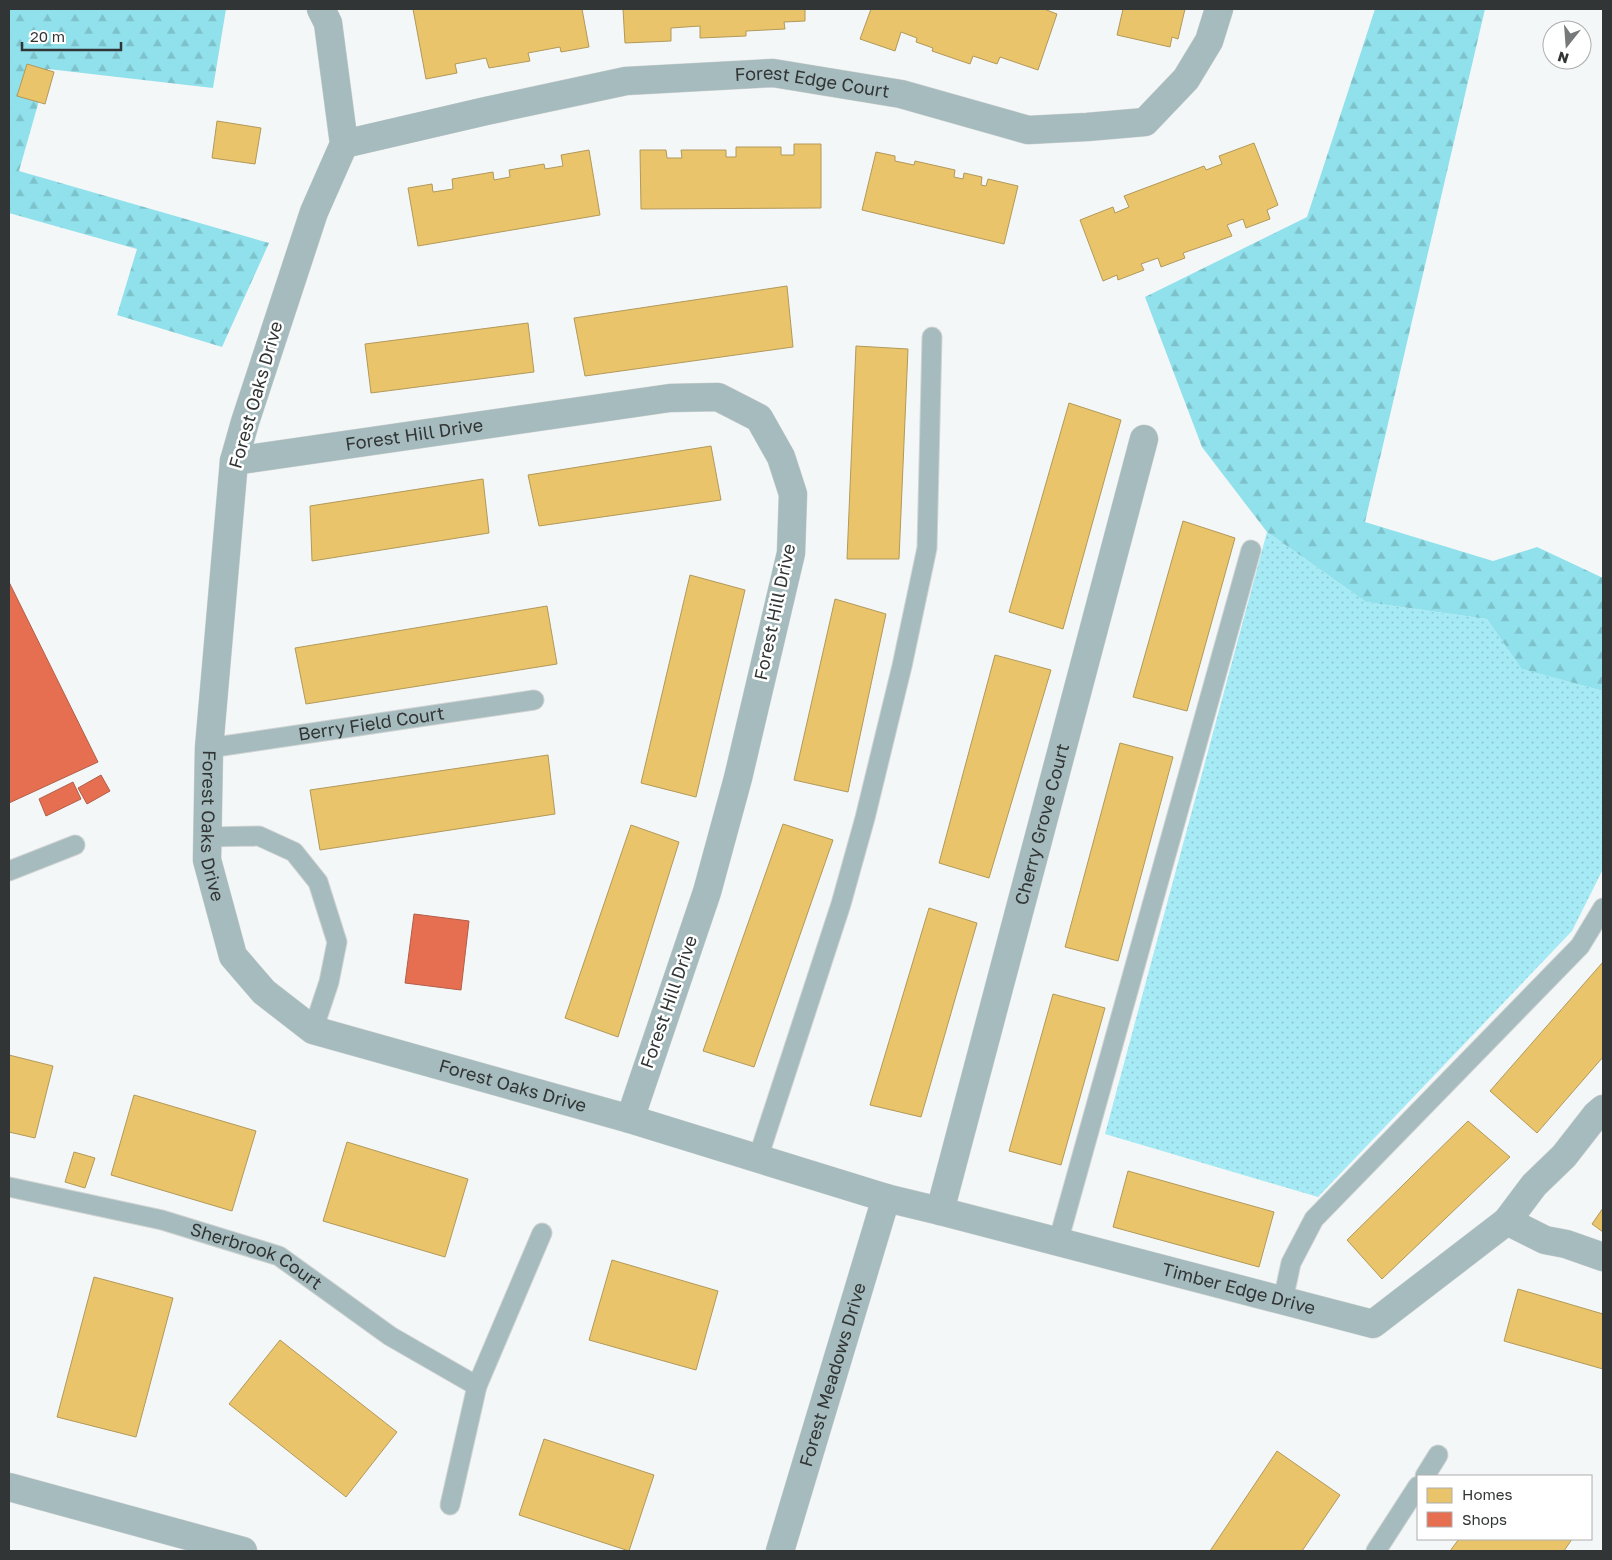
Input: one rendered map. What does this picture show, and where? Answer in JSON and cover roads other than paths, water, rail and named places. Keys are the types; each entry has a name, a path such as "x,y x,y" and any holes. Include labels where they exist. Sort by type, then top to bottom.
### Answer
{"street":[{"path":"321,9 328,23 344,144"},
{"name":"Forest Edge Court","path":"344,144 626,81 773,73 902,94 1028,130 1145,122 1186,79 1209,41 1219,9"},
{"name":"Forest Oaks Drive","path":"344,144 314,212 234,461 209,748 207,860 233,956 264,992 313,1030 630,1119 886,1198"},
{"name":"Forest Hill Drive","path":"234,461 670,398 718,397 759,418 781,457 793,494 791,553 738,778 707,892 630,1119"},
{"name":"Cherry Grove Court","path":"940,1211 1144,439"},
{"name":"Timber Edge Drive","path":"940,1211 1373,1324 1507,1221 1534,1184 1564,1156 1603,1108"},
{"path":"886,1198 940,1211"},
{"name":"Forest Meadows Drive","path":"780,1551 886,1198"},
{"path":"1507,1221 1545,1240 1566,1244 1603,1257"},
{"path":"9,1487 243,1551"}],"lane":[{"path":"758,1158 841,904 865,818 902,666 927,548 932,337"},
{"path":"1058,1242 1251,550"},
{"name":"Berry Field Court","path":"209,748 534,700"},
{"path":"208,837 259,836 294,852 318,882 337,942 330,982 313,1030"},
{"path":"9,871 75,845"},
{"path":"1283,1300 1291,1263 1314,1219 1580,946 1603,908"},
{"name":"Sherbrook Court","path":"9,1187 162,1220 279,1256 390,1336 477,1386"},
{"path":"450,1505 477,1386 542,1234"},
{"path":"1426,1475 1438,1455"},
{"path":"1376,1551 1417,1488"}]}
